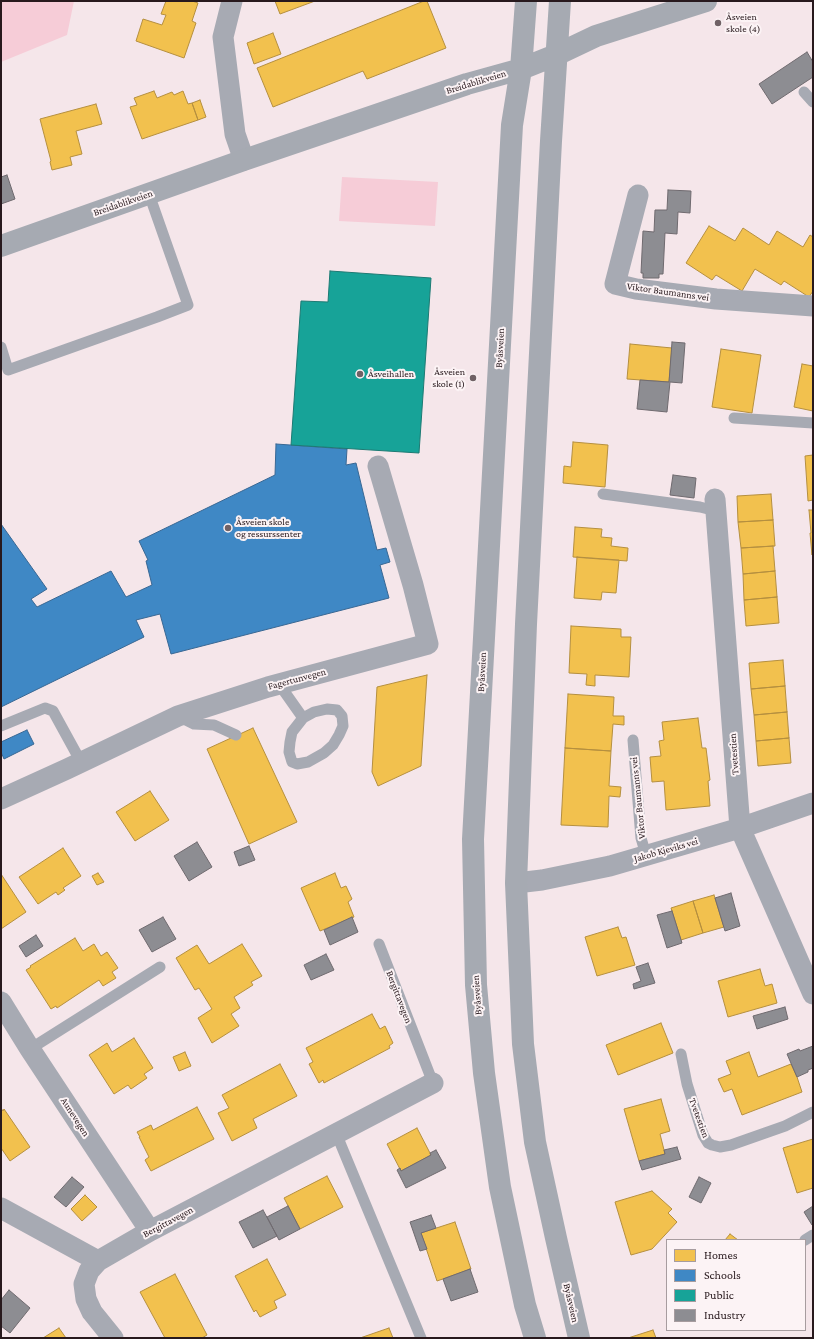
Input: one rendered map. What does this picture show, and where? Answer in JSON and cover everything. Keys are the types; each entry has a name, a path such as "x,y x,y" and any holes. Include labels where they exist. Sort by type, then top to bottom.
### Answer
{"main road":[{"name":"Byåsveien","path":"526,1 521,69 512,133 473,839 476,985 484,1073 500,1188 525,1305 535,1338"},
{"name":"Byåsveien","path":"560,1 527,616 516,883 523,1044 535,1142 579,1338"},
{"name":"Breidablikveien","path":"1,246 244,160 467,84 521,69 556,55 596,36 706,1"}],"street":[{"path":"232,1 223,37 235,134 244,160"},
{"name":"Viktor Baumanns vei","path":"638,195 615,284 636,289 716,299 813,306"},
{"name":"Fagertunvegen","path":"1,799 178,716 279,684 428,644 413,585 378,466"},
{"name":"Tvetestien","path":"715,505 740,828 813,994"},
{"name":"Jakob Kjeviks vei","path":"516,883 542,880 610,866 740,828 813,803"},
{"name":"Aunevegen","path":"1,1002 30,1049 150,1231"},
{"name":"Bergittavegen","path":"98,1261 150,1231 433,1083"},
{"path":"1,1208 98,1261 89,1271 84,1284 86,1299 92,1312 113,1338"}],"lane":[{"path":"804,92 813,102"},
{"path":"1,347 8,370 188,305 150,194"},
{"path":"734,418 813,423"},
{"path":"603,494 700,506 715,505"},
{"path":"279,684 303,718"},
{"path":"1,726 44,708 53,711 81,762"},
{"path":"327,709 337,710 342,716 342,726 340,735 333,745 324,753 308,762 297,764 292,762 289,752 290,742 292,732 303,718 314,712 327,709"},
{"path":"178,716 194,724 214,725 236,735"},
{"name":"Viktor Baumanns vei","path":"633,740 641,838 646,855"},
{"name":"Bergittavegen","path":"379,944 433,1083"},
{"path":"30,1049 160,967"},
{"name":"Tvetestien","path":"681,1054 687,1084 703,1135 708,1143 712,1145 720,1147 731,1145 785,1126 813,1112"},
{"path":"336,1133 421,1338"}],"shaded area":[{"path":"1,1 74,1 67,35 1,62"},
{"path":"342,177 438,182 435,226 339,221"}],"building: Homes":[{"path":"166,1 192,1 198,3 192,21 196,23 184,58 136,41 143,19 162,25 166,15 161,14"},
{"path":"275,1 315,1 280,14"},
{"path":"427,1 446,48 367,79 363,71 273,107 257,68"},
{"path":"273,33 281,54 254,64 247,43"},
{"path":"154,91 157,98 172,92 174,95 183,91 188,104 192,103 198,120 142,139 130,107 137,105 134,98"},
{"path":"200,100 206,117 198,120 192,103"},
{"path":"96,104 102,124 76,131 82,154 70,157 72,165 52,170 40,119"},
{"path":"709,226 735,241 743,228 769,245 777,231 803,247 810,235 813,237 813,291 809,297 784,281 781,285 755,269 742,291 716,275 712,280 686,263"},
{"path":"630,344 672,348 669,382 627,379"},
{"path":"721,349 761,355 752,413 712,407"},
{"path":"802,364 813,366 813,411 794,407"},
{"path":"573,442 608,445 605,487 563,483 564,466 571,467"},
{"path":"813,455 813,500 808,501 805,456"},
{"path":"771,494 773,520 738,522 737,496"},
{"path":"809,510 813,510 812,555 810,533"},
{"path":"773,520 775,546 741,548 738,522"},
{"path":"575,527 602,529 601,537 612,538 611,546 628,548 627,561 573,557"},
{"path":"773,546 775,571 743,574 741,548"},
{"path":"577,557 619,560 616,593 602,592 601,600 574,598"},
{"path":"775,571 777,597 744,600 743,574"},
{"path":"777,597 779,623 746,626 744,600"},
{"path":"571,626 621,629 621,637 631,637 629,677 595,675 595,686 586,685 587,674 569,673"},
{"path":"783,660 785,686 751,689 749,663"},
{"path":"427,675 421,766 378,786 372,772 377,687"},
{"path":"785,686 787,712 754,715 751,689"},
{"path":"568,694 614,697 613,716 624,716 624,725 613,724 611,751 565,748"},
{"path":"787,712 789,738 756,741 754,715"},
{"path":"698,718 702,748 706,748 710,780 708,781 710,806 666,810 664,781 652,782 650,757 661,756 659,741 664,740 662,722"},
{"path":"253,728 297,822 249,844 207,749"},
{"path":"789,738 791,763 758,766 756,741"},
{"path":"565,748 611,751 609,786 621,787 620,797 609,796 608,827 561,825"},
{"path":"150,791 169,820 135,841 116,812"},
{"path":"63,848 81,876 63,888 65,890 58,895 56,892 38,904 19,877"},
{"path":"98,873 104,882 97,885 92,876"},
{"path":"335,873 341,888 346,886 352,899 348,902 354,917 320,931 301,888"},
{"path":"1,874 26,912 1,929"},
{"path":"714,895 724,927 703,933 693,901"},
{"path":"693,901 703,933 681,940 671,908"},
{"path":"618,927 622,938 626,937 635,965 597,976 585,937"},
{"path":"75,938 83,951 94,944 101,956 107,952 118,968 112,972 116,978 103,986 99,980 57,1008 56,1006 51,1009 26,970"},
{"path":"242,944 262,976 251,982 253,985 234,997 240,1008 231,1014 239,1026 212,1043 198,1018 212,1009 199,988 195,990 176,958 197,945 209,964"},
{"path":"760,969 765,986 772,984 777,1003 728,1017 718,981"},
{"path":"372,1014 380,1029 385,1026 393,1043 389,1046 390,1048 324,1083 323,1080 319,1083 309,1064 313,1062 306,1048"},
{"path":"661,1023 673,1053 618,1075 606,1045"},
{"path":"134,1038 153,1068 144,1074 147,1078 131,1089 128,1085 114,1094 89,1055 107,1043 112,1052"},
{"path":"185,1052 191,1066 179,1071 173,1057"},
{"path":"749,1052 758,1077 791,1064 802,1092 742,1115 732,1089 724,1092 718,1079 731,1074 726,1061"},
{"path":"280,1064 297,1096 253,1119 257,1128 232,1141 218,1113 229,1108 222,1095"},
{"path":"661,1099 670,1131 660,1134 665,1154 639,1161 624,1109"},
{"path":"197,1107 214,1139 151,1171 145,1160 149,1157 137,1132 151,1125 153,1130"},
{"path":"1,1108 3,1111 4,1109 30,1147 10,1161 1,1148"},
{"path":"417,1128 431,1155 401,1171 387,1144"},
{"path":"813,1139 813,1188 797,1193 783,1148"},
{"path":"327,1176 343,1207 300,1229 284,1198"},
{"path":"652,1191 672,1209 668,1213 677,1222 652,1249 631,1255 615,1202"},
{"path":"85,1195 97,1207 82,1221 71,1209"},
{"path":"455,1222 471,1269 437,1281 421,1233"},
{"path":"730,1234 737,1239 726,1239"},
{"path":"267,1259 286,1295 274,1301 277,1308 260,1317 256,1310 254,1312 235,1276"},
{"path":"175,1274 207,1335 202,1338 165,1338 140,1292"},
{"path":"59,1328 66,1338 43,1338"},
{"path":"389,1328 393,1338 360,1338"},
{"path":"653,1330 656,1338 628,1338"}],"building: Schools":[{"path":"276,444 347,449 346,465 356,463 377,550 386,548 390,562 380,565 389,598 171,654 160,614 136,620 144,637 1,707 1,524 47,589 31,599 37,607 111,571 126,597 152,585 146,561 148,560 139,541 275,475"},
{"path":"27,730 34,744 4,759 1,752 1,742"}],"building: Public":[{"name":"Åsveihallen","path":"330,271 431,278 419,453 291,445 301,301 328,302"}],"building: Industry":[{"path":"807,52 813,62 813,77 772,104 759,84"},
{"path":"7,175 15,199 1,204 1,177"},
{"path":"668,190 691,191 690,213 678,212 677,234 665,233 663,274 659,274 659,278 643,278 643,273 641,273 643,231 654,232 655,210 667,210"},
{"path":"672,342 685,343 682,383 670,382 667,412 637,409 640,380 669,382"},
{"path":"673,475 696,478 694,498 670,495"},
{"path":"197,842 212,867 189,881 174,856"},
{"path":"249,846 255,860 239,866 234,852"},
{"path":"731,893 740,926 725,931 715,898"},
{"path":"672,911 682,943 667,948 657,915"},
{"path":"163,917 176,939 152,952 139,930"},
{"path":"352,917 358,932 330,945 324,930"},
{"path":"36,935 43,946 26,957 19,946"},
{"path":"326,954 334,970 311,980 304,965"},
{"path":"648,963 655,983 634,989 633,984 641,981 636,967"},
{"path":"785,1007 788,1019 757,1029 753,1016"},
{"path":"813,1046 813,1068 797,1077 787,1054 799,1049 800,1051"},
{"path":"677,1147 681,1159 642,1170 639,1161 665,1154 664,1150"},
{"path":"436,1150 446,1168 406,1188 397,1170 400,1168 401,1171 431,1155 430,1153"},
{"path":"72,1177 84,1187 66,1207 54,1197"},
{"path":"699,1177 711,1183 701,1203 689,1197"},
{"path":"288,1206 300,1229 279,1240 267,1217"},
{"path":"813,1206 813,1224 812,1225 804,1212"},
{"path":"263,1210 277,1236 253,1248 239,1222"},
{"path":"431,1215 436,1228 421,1233 427,1249 420,1251 410,1222"},
{"path":"470,1269 478,1292 451,1301 443,1279"},
{"path":"9,1290 30,1308 10,1333 1,1326 1,1300"}],"place":[{"name":"Åsveien skole (4)","path":"718,23"},
{"name":"Åsveihallen","path":"360,374"},
{"name":"Åsveien skole (1)","path":"473,378"},
{"name":"Åsveien skole og ressurssenter","path":"228,528"}]}
